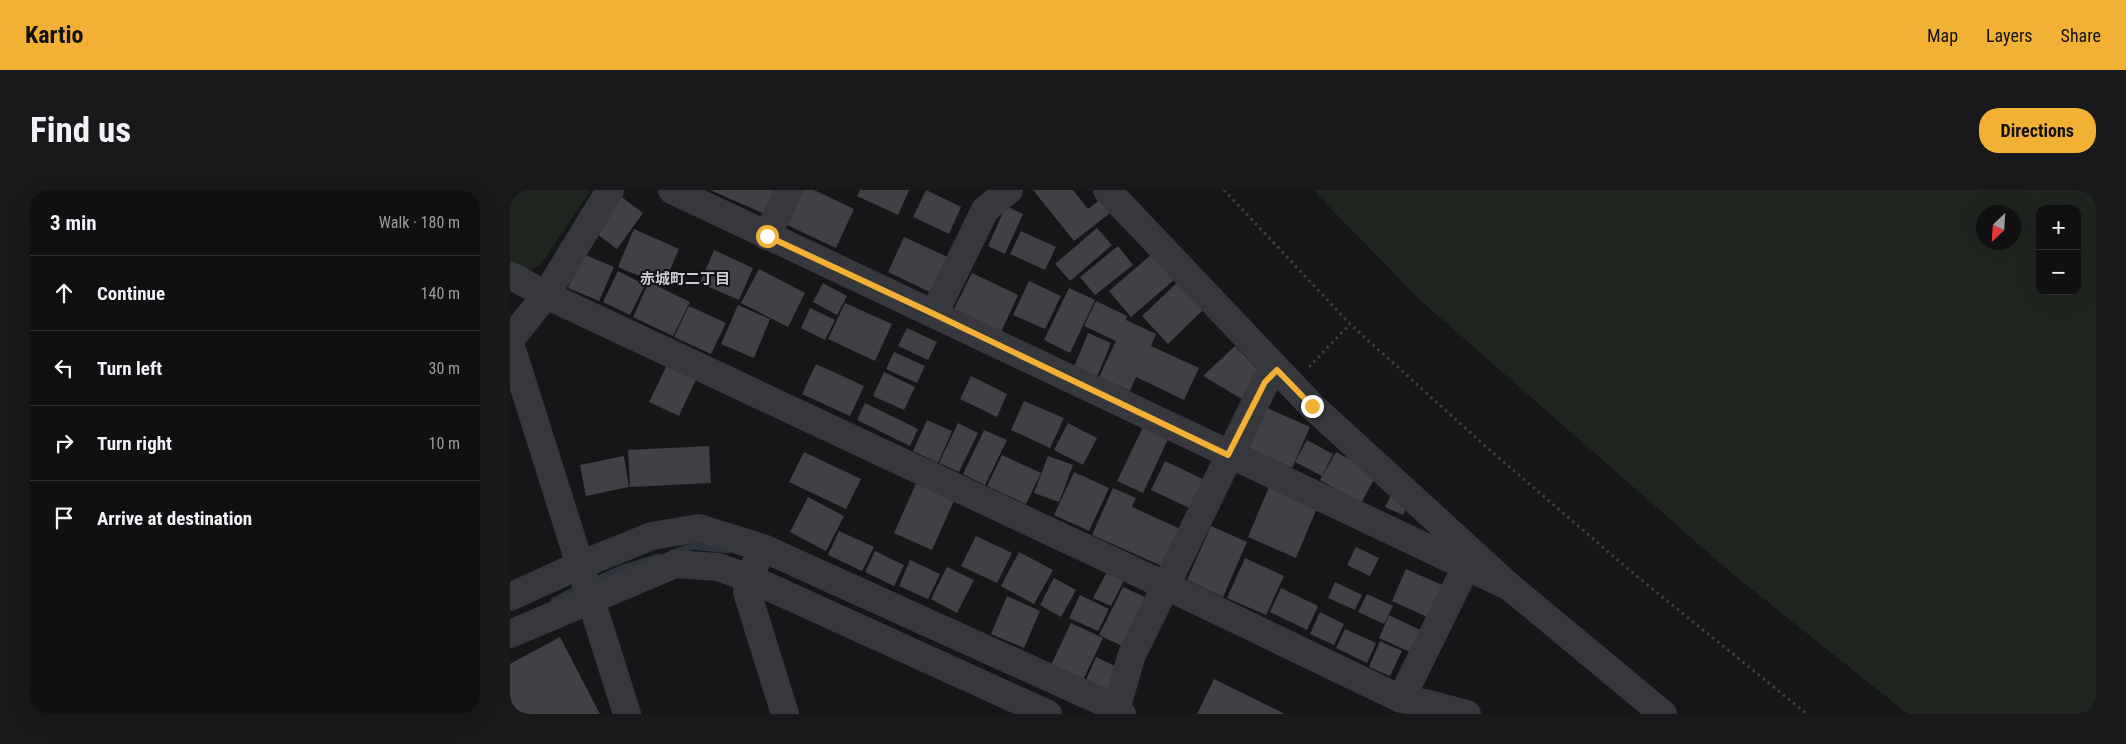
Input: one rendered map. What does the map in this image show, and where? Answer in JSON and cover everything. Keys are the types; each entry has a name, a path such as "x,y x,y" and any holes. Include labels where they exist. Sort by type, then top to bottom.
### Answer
{"street":[{"path":"610,190 546,295 510,341 627,714"},
{"path":"672,190 1510,587"},
{"path":"767,236 789,190"},
{"path":"934,314 985,210 1010,190"},
{"path":"1107,190 1312,406 1510,587 1663,714"},
{"path":"510,275 546,295 1166,586 1401,699 1467,714"},
{"path":"510,597 675,564 718,567 756,563 1118,712 1130,658 1228,455 1265,382 1284,377"},
{"path":"510,634 652,536 699,528 756,563 1048,714"},
{"path":"756,563 747,592 785,714"},
{"path":"1401,699 1467,565"}],"path":[{"path":"1224,190 1350,324 1484,445 1626,568 1808,714"},
{"path":"1284,377 1350,324"}],"shaded area":[{"path":"510,190 591,190 542,263 529,271 510,262"},
{"path":"1313,190 2096,190 2096,714 1908,714 1729,571 1419,299"}],"building":[{"path":"710,190 780,190 769,216"},
{"path":"796,190 814,190 854,209 836,248 781,222"},
{"path":"860,190 909,190 898,215 857,196"},
{"path":"926,190 961,207 949,234 913,217"},
{"path":"1033,190 1073,190 1088,209 1103,197 1114,210 1074,241"},
{"path":"619,195 643,213 617,249 593,231"},
{"path":"1006,206 1023,214 1005,254 988,246"},
{"path":"1097,228 1112,245 1070,281 1055,264"},
{"path":"634,229 679,249 663,286 618,267"},
{"path":"1021,231 1056,247 1045,270 1010,254"},
{"path":"904,237 950,258 934,294 888,272"},
{"path":"1118,246 1133,265 1095,295 1080,277"},
{"path":"1159,248 1181,274 1131,317 1109,291"},
{"path":"714,250 753,268 739,300 700,283"},
{"path":"583,254 614,267 599,301 568,288"},
{"path":"759,269 805,293 788,327 741,303"},
{"path":"618,271 645,285 630,315 603,302"},
{"path":"972,273 1018,295 1001,332 954,309"},
{"path":"1182,278 1208,305 1168,344 1142,316"},
{"path":"1029,281 1061,296 1045,329 1013,315"},
{"path":"649,282 690,302 673,336 633,317"},
{"path":"823,283 847,296 837,315 813,302"},
{"path":"1069,288 1095,300 1070,353 1044,340"},
{"path":"1096,301 1127,316 1126,320 1156,334 1151,346 1199,368 1184,400 1136,377 1130,391 1099,377 1116,341 1084,326"},
{"path":"845,303 892,324 875,361 828,339"},
{"path":"738,305 770,319 754,358 721,344"},
{"path":"689,306 726,323 711,354 674,337"},
{"path":"810,308 835,320 825,340 801,328"},
{"path":"907,328 937,342 928,360 898,346"},
{"path":"1088,333 1111,343 1097,377 1074,367"},
{"path":"1235,346 1262,374 1245,401 1203,376"},
{"path":"894,352 925,366 917,383 886,369"},
{"path":"669,361 698,375 679,416 649,402"},
{"path":"816,364 864,386 850,416 802,394"},
{"path":"884,372 915,387 904,410 873,396"},
{"path":"971,376 1007,394 997,417 960,399"},
{"path":"1024,401 1064,418 1050,448 1011,430"},
{"path":"865,403 918,429 910,446 857,420"},
{"path":"1267,408 1310,427 1292,468 1249,448"},
{"path":"927,420 952,431 938,463 913,451"},
{"path":"958,423 978,433 959,472 939,463"},
{"path":"1068,423 1097,438 1083,465 1054,450"},
{"path":"1144,425 1169,437 1143,493 1117,481"},
{"path":"984,430 1007,440 985,485 963,474"},
{"path":"1307,440 1333,454 1322,476 1295,462"},
{"path":"709,446 711,483 630,487 628,450"},
{"path":"804,452 861,479 846,509 789,482"},
{"path":"1336,452 1377,474 1361,503 1320,480"},
{"path":"1002,455 1041,473 1026,504 987,486"},
{"path":"624,456 629,487 586,496 580,465"},
{"path":"1048,456 1073,465 1059,502 1034,493"},
{"path":"1165,461 1209,482 1196,511 1151,490"},
{"path":"1074,472 1109,488 1089,531 1054,515"},
{"path":"919,477 957,494 932,550 894,533"},
{"path":"1269,487 1317,508 1296,558 1248,537"},
{"path":"1113,488 1136,498 1132,507 1183,530 1166,568 1092,535"},
{"path":"1393,492 1410,500 1403,515 1385,507"},
{"path":"808,497 844,516 826,551 790,532"},
{"path":"1211,526 1247,542 1223,597 1187,580"},
{"path":"839,531 874,547 862,571 828,555"},
{"path":"976,536 1012,553 997,583 961,566"},
{"path":"1356,547 1379,558 1370,576 1347,565"},
{"path":"875,551 904,565 894,586 865,572"},
{"path":"1019,552 1053,570 1034,604 1001,586"},
{"path":"1245,558 1284,576 1266,615 1227,598"},
{"path":"910,560 940,574 928,599 899,586"},
{"path":"947,567 974,580 957,613 931,599"},
{"path":"1406,569 1442,585 1427,617 1392,601"},
{"path":"1108,570 1125,578 1111,606 1093,598"},
{"path":"1054,578 1076,590 1061,617 1040,605"},
{"path":"1335,582 1362,595 1355,610 1328,598"},
{"path":"1123,587 1147,598 1122,646 1099,635"},
{"path":"1281,588 1318,606 1307,630 1270,612"},
{"path":"1367,594 1393,606 1384,624 1358,612"},
{"path":"1080,595 1109,609 1098,631 1069,618"},
{"path":"1007,596 1040,611 1024,648 991,634"},
{"path":"1320,612 1344,624 1334,645 1310,634"},
{"path":"1389,615 1420,630 1410,652 1379,638"},
{"path":"1071,623 1103,638 1083,680 1051,665"},
{"path":"1345,629 1376,643 1367,663 1336,648"},
{"path":"560,637 600,714 515,714 510,701 510,664"},
{"path":"1380,641 1402,651 1390,676 1369,667"},
{"path":"1096,657 1117,667 1107,690 1086,680"},
{"path":"1214,679 1285,714 1197,714"}],"waterway":[{"path":"672,553 694,546 727,550"},
{"path":"592,582 623,568 659,557"},
{"path":"554,601 580,588"}],"district":[{"name":"赤城町二丁目","path":"685,279"}],"route":[{"path":"767,236 1228,455 1265,382 1277,370 1312,406"}]}
